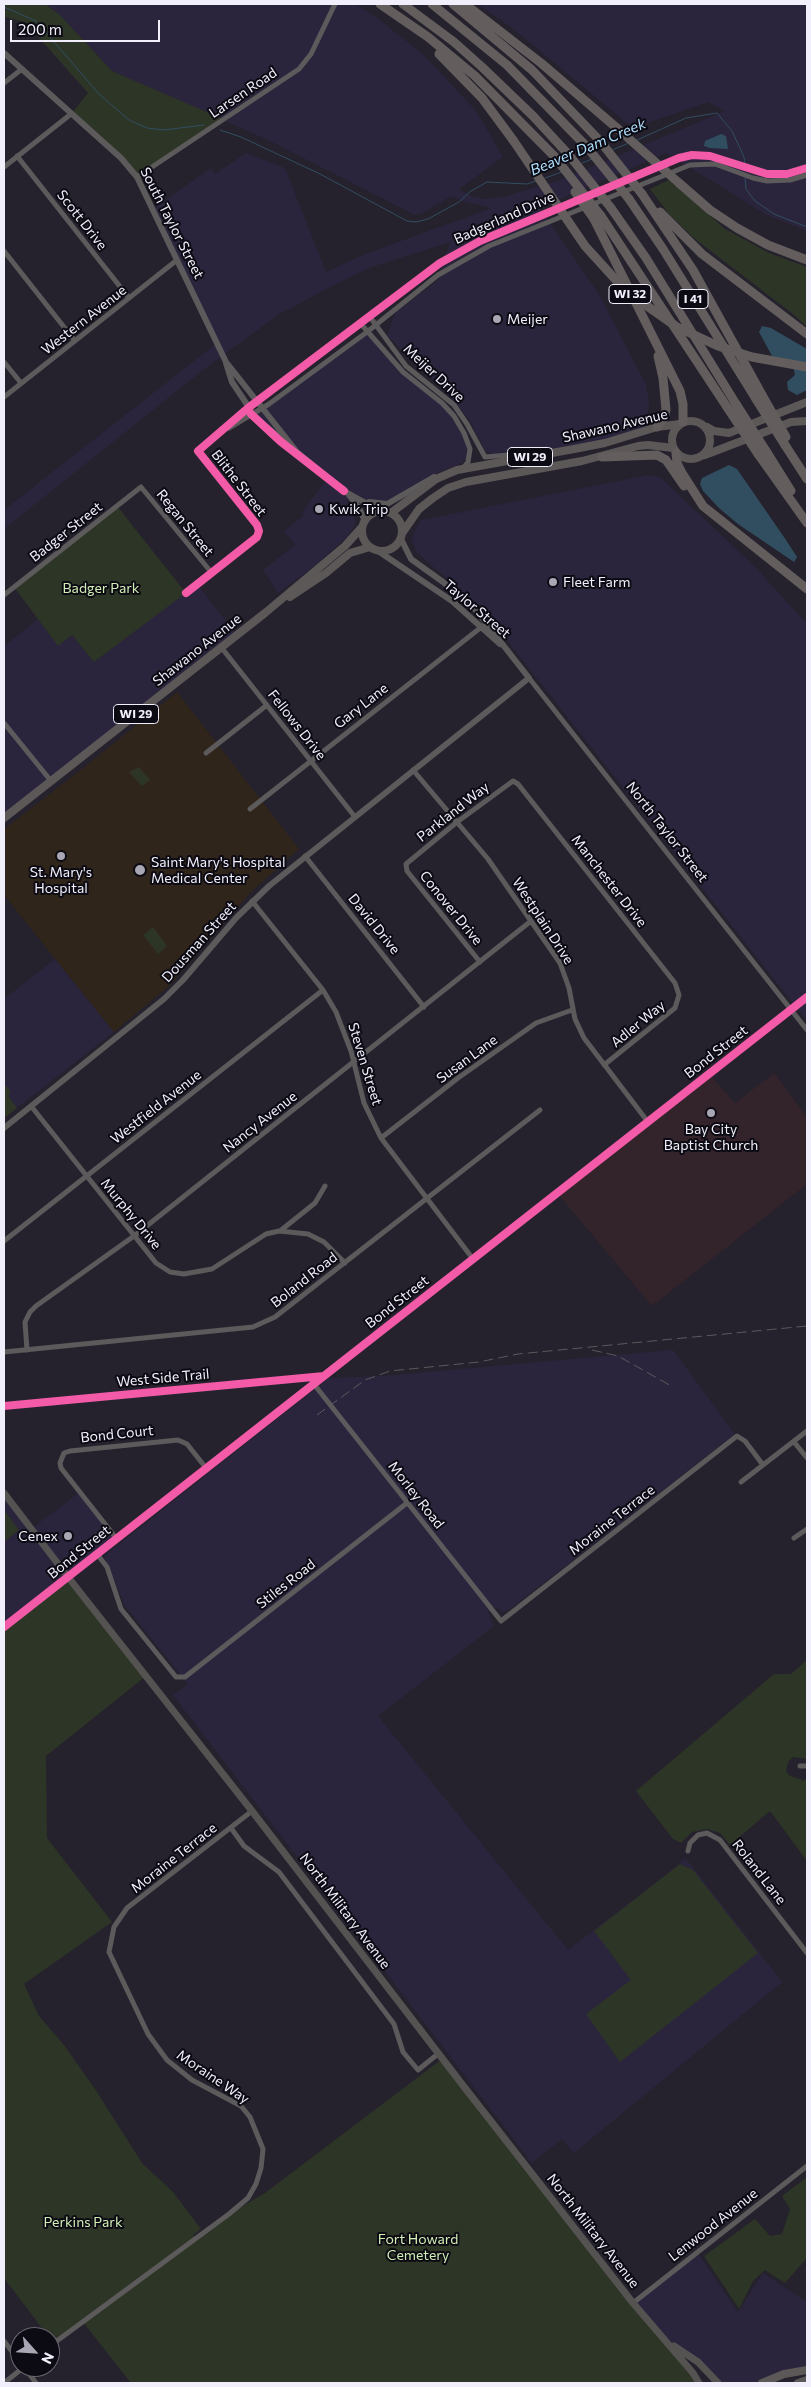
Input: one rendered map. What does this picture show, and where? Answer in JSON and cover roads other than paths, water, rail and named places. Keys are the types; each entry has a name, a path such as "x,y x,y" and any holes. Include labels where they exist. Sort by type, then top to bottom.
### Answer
{"highway":[{"path":"380,4 428,37 475,76 528,129 552,157 597,218 731,406"},
{"name":"I 41","path":"404,4 450,38 527,110 569,155 611,208 646,258 731,406 807,518"},
{"name":"I 41","path":"432,4 507,65 586,147 629,200 759,397 807,479"},
{"path":"453,4 526,65 600,141 642,194 692,270 759,397"},
{"path":"465,4 548,68 710,210 768,245 807,260"},
{"name":"WI 32","path":"428,37 438,52 482,98 513,140 584,246 614,279 640,301 677,327 718,346 752,357 807,367"},
{"path":"642,194 702,254 807,334"},
{"path":"597,218 680,391 683,404 681,423"},
{"path":"656,344 666,398 664,418 657,427"},
{"path":"787,443 807,474"},
{"path":"675,450 680,468 703,506"},
{"path":"762,452 807,523"},
{"path":"602,457 657,454 666,460 686,489 703,506 807,589"}],"main road":[{"path":"807,402 729,433 714,431 696,421 681,423 673,432 675,450 686,459 698,458 790,422 807,420"},
{"name":"Shawano Avenue","path":"391,513 436,479 458,470 605,443 657,427 681,423"},
{"path":"702,424 709,433 710,439 707,451 703,455"},
{"name":"Shawano Avenue","path":"402,536 419,509 448,488 479,479 602,457 648,445 675,450"},
{"path":"380,511 391,513 400,521 402,536"},
{"name":"WI 29","path":"364,524 369,516 380,511"},
{"name":"Shawano Avenue","path":"4,818 265,613 345,546 364,524"},
{"path":"364,524 363,538 370,547 378,551"},
{"name":"WI 29","path":"378,551 392,549 402,536"},
{"name":"Shawano Avenue","path":"265,613 326,573 350,553 370,547"},
{"name":"North Military Avenue","path":"4,1493 68,1578 252,1810 633,2303 699,2383"},
{"name":"North Military Avenue","path":"667,2342 698,2362 718,2383"},
{"path":"762,2383 784,2374 807,2370"},
{"path":"798,2383 807,2380"}],"street":[{"name":"Larsen Road","path":"137,177 299,68 311,54 335,4"},
{"name":"South Taylor Street","path":"4,53 121,158 137,177 226,362 232,382 250,411 344,491 359,508 364,524"},
{"path":"4,83 22,69"},
{"path":"4,166 71,114"},
{"name":"Badgerland Drive","path":"250,411 257,402 424,275 466,247 669,162 698,155 721,159 748,170 781,175 807,168"},
{"name":"Scott Drive","path":"17,156 129,298"},
{"name":"Badgerland Drive","path":"250,411 262,408 367,332 438,275 492,245 690,165 715,164 749,177 775,181 807,175"},
{"path":"4,251 75,341"},
{"name":"Western Avenue","path":"4,397 177,260"},
{"name":"Meijer Drive","path":"370,317 406,366 454,406 467,424 484,457 562,451"},
{"name":"Meijer Drive","path":"361,324 409,378 442,403 454,416 464,433 470,449 468,462 458,470"},
{"path":"4,362 21,383"},
{"name":"South Taylor Street","path":"226,362 297,452"},
{"name":"Blithe Street","path":"211,572 256,537 259,530 198,451 250,411"},
{"path":"356,498 378,504 387,504 441,473 458,470"},
{"name":"Regan Street","path":"142,487 211,572"},
{"name":"Badger Street","path":"4,595 142,487"},
{"name":"South Taylor Street","path":"344,491 380,511"},
{"name":"Taylor Street","path":"402,536 410,559 466,600 487,622 506,650"},
{"name":"Taylor Street","path":"378,551 452,601 506,650"},
{"path":"186,593 211,572"},
{"name":"Gary Lane","path":"250,809 487,622"},
{"name":"Fellows Drive","path":"221,647 355,816"},
{"name":"North Taylor Street","path":"506,650 807,1030"},
{"name":"Dousman Street","path":"4,1128 167,996 252,901 305,856 530,678"},
{"path":"206,753 267,705"},
{"path":"4,723 52,781"},
{"name":"Westplain Drive","path":"413,770 488,859 560,963 569,988 572,1010 584,1038 648,1122"},
{"name":"Parkland Way","path":"405,867 408,861 505,785 513,781 518,784"},
{"name":"Manchester Drive","path":"518,784 675,983 679,995"},
{"name":"David Drive","path":"305,856 424,1007"},
{"name":"Conover Drive","path":"405,867 480,962"},
{"name":"Steven Street","path":"252,901 323,990 342,1025 364,1102 381,1138 473,1259"},
{"name":"Nancy Avenue","path":"27,1350 26,1322 30,1312 134,1236 531,921"},
{"name":"Westfield Avenue","path":"4,1241 323,990"},
{"name":"Adler Way","path":"604,1065 675,1008 679,995"},
{"name":"Bond Street","path":"4,1627 807,997"},
{"name":"Susan Lane","path":"381,1138 458,1078 536,1022 572,1010"},
{"name":"Murphy Drive","path":"31,1106 156,1263 170,1272 184,1274 212,1269 266,1234 279,1231 308,1234 324,1242 345,1263"},
{"name":"Boland Road","path":"4,1352 253,1327 275,1318 540,1110"},
{"path":"279,1231 315,1203 325,1186"},
{"name":"Morley Road","path":"313,1384 501,1621"},
{"path":"741,1482 807,1431"},
{"name":"Moraine Terrace","path":"501,1621 737,1436 744,1441 763,1465"},
{"name":"Bond Court","path":"116,1538 62,1468 60,1463 64,1453 70,1450 178,1440 187,1444 206,1468"},
{"path":"794,1442 807,1458"},
{"name":"Stiles Road","path":"97,1554 107,1567 121,1609 176,1677 185,1677 407,1503"},
{"path":"794,1538 807,1529"},
{"path":"800,1766 807,1766"},
{"name":"Moraine Terrace","path":"114,1927 127,1908 252,1810"},
{"path":"230,1828 244,1846 279,1872 394,2024 403,2052 418,2070 439,2053"},
{"name":"Roland Lane","path":"688,1851 690,1843 698,1835 707,1833 720,1840 807,1953"},
{"name":"Moraine Way","path":"60,2339 248,2198 256,2184 263,2152 258,2131 242,2106 178,2071 148,2034 110,1952 114,1927"},
{"name":"Lenwood Avenue","path":"633,2303 807,2166"}],"water":[{"path":"721,134 726,136 728,149 704,146 705,141"},
{"path":"762,326 771,328 807,349 807,390 797,395 788,390 787,382 795,375 792,361 772,356 759,332"},
{"path":"729,465 737,469 786,540 797,557 794,562 738,524 703,491 700,484 702,478"}],"waterway":[{"name":"Beaver Dam Creek","path":"4,7 36,21 99,94 129,120 147,128 164,130 204,125"},
{"name":"Beaver Dam Creek","path":"637,140 686,118 717,113 732,131 744,157 745,165"},
{"name":"Beaver Dam Creek","path":"220,130 241,137 320,174 407,221 416,222 428,219 459,202 471,191 487,182 527,184 536,181"},
{"name":"Beaver Dam Creek","path":"612,150 629,143"},
{"name":"Beaver Dam Creek","path":"582,163 592,159"},
{"name":"Beaver Dam Creek","path":"545,178 562,172"},
{"name":"Beaver Dam Creek","path":"745,177 746,189 755,201 774,214 807,227"}],"railway":[{"path":"317,1415 365,1380 390,1371 479,1362 518,1354 807,1326"},
{"path":"592,1350 618,1356 673,1387"}],"place":[{"name":"Meijer","path":"497,319"},
{"name":"Kwik Trip","path":"319,509"},
{"name":"Fleet Farm","path":"553,582"},
{"name":"St. Mary's Hospital","path":"61,856"},
{"name":"Saint Mary's Hospital Medical Center","path":"140,870"},
{"name":"Bay City Baptist Church","path":"711,1113"},
{"name":"Cenex","path":"68,1536"}],"park label":[{"name":"Badger Park","path":"101,588"},
{"name":"Perkins Park","path":"83,2222"},
{"name":"Fort Howard Cemetery","path":"418,2248"}]}
